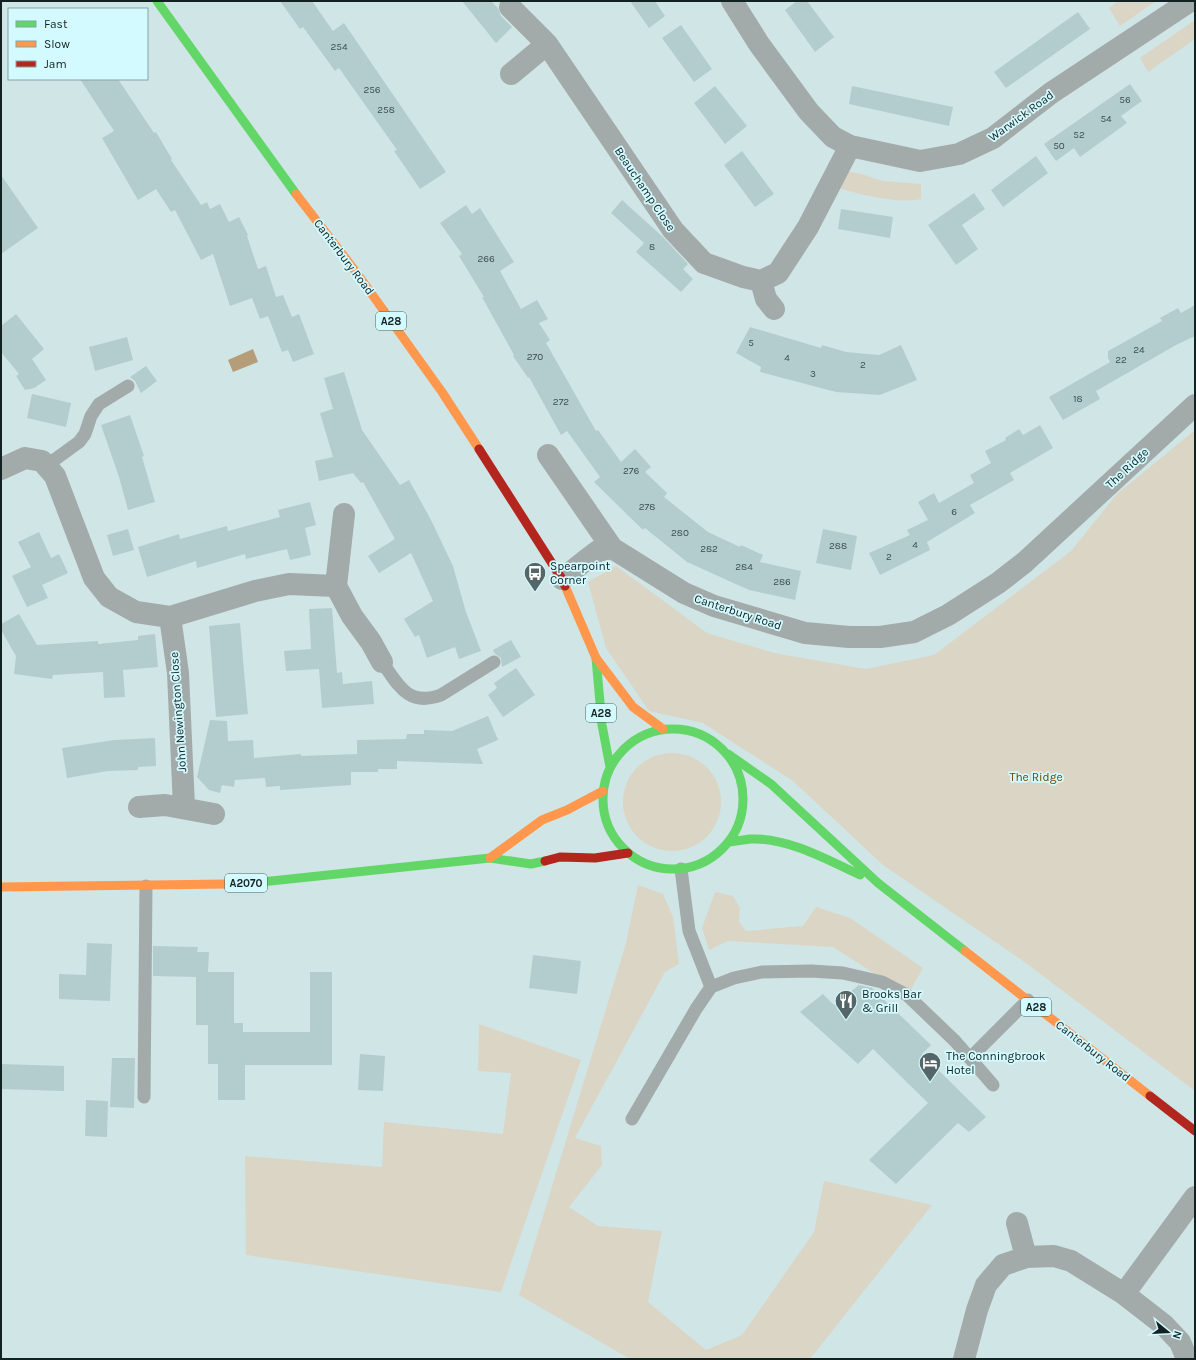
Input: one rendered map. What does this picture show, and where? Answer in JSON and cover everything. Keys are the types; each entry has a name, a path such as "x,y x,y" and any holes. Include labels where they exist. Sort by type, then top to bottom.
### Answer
{"main road":[{"name":"Canterbury Road","path":"157,1 314,219 356,272 442,392 562,579 596,658 633,707 663,729"},
{"name":"Canterbury Road","path":"596,658 602,725 610,767"},
{"path":"663,729 687,729 710,738 728,754 740,775 744,798 740,821 729,842 716,855 699,864 681,869 666,869 639,861 628,853 613,835 604,814 603,791 610,767 623,749 641,736 663,729"},
{"name":"Canterbury Road","path":"728,754 771,784 878,883 1195,1131"},
{"path":"490,858 542,820 567,810 603,791"},
{"name":"Canterbury Road","path":"729,842 752,839 776,842 820,856 878,883"},
{"name":"A2070","path":"1,887 242,884 490,858 531,864 560,857 595,858 628,853"}],"street":[{"name":"Warwick Road","path":"732,1 759,44 810,112 833,137 850,146 920,161 959,154 993,138 1051,93 1190,1"},
{"name":"Beauchamp Close","path":"510,7 547,44 672,230 704,263 743,277 761,280"},
{"path":"511,74 547,44"},
{"path":"774,309 766,299 761,280 778,272 808,227 850,146"},
{"name":"The Ridge","path":"805,633 848,637 880,637 914,632 948,616 998,583 1025,562 1195,406"},
{"name":"Canterbury Road","path":"548,455 612,548 690,596 714,606 805,633"},
{"path":"1,469 25,458 42,461 55,476 94,578 109,597 136,612 170,617 255,591 285,585 336,586"},
{"path":"344,514 336,586 352,616 371,642 382,662"},
{"path":"562,579 598,551 612,548"},
{"name":"John Newington Close","path":"170,617 178,673 184,808"},
{"path":"138,807 165,805 214,814"},
{"path":"1124,1294 1195,1197"},
{"path":"1017,1223 1026,1257"},
{"path":"964,1359 977,1310 986,1285 1003,1265 1026,1257 1054,1256 1071,1261 1124,1294 1164,1325 1180,1342 1187,1359"}],"lane":[{"path":"46,466 79,442 85,434 91,416 99,404 128,386"},
{"path":"382,662 402,689 414,698 432,698 441,695 494,662"},
{"path":"681,869 689,931 711,987"},
{"path":"144,1097 146,886"},
{"path":"632,1119 696,1009 711,987 734,978 762,972 811,971 843,973 882,982 907,995 955,1041 994,1085"},
{"path":"970,1058 1028,1000"}],"green space":[{"path":"1119,1 1156,1 1120,26 1109,8"},
{"path":"1195,20 1195,39 1148,72 1140,58"},
{"path":"847,171 883,181 921,184 921,199 891,200 839,188"},
{"name":"The Ridge","path":"1195,430 1195,1091 1026,963 883,865 793,781 703,723 649,711 606,648 588,582 616,566 707,633 774,653 866,669 934,655 1071,551 1117,494"},
{"path":"672,753 691,757 706,768 717,783 721,802 717,821 706,836 691,847 672,851 653,847 638,836 627,821 623,802 627,783 638,768 653,757"},
{"path":"638,885 663,894 673,917 679,964 665,972 575,1138 601,1146 602,1165 569,1207 598,1226 662,1231 648,1302 706,1350 742,1335 814,1232 824,1181 932,1205 810,1359 630,1359 519,1295 626,943"},
{"path":"715,892 733,896 740,908 739,922 746,931 803,926 816,907 850,918 923,968 910,991 883,979 833,947 728,941 709,950 702,928"},
{"path":"479,1024 581,1060 501,1292 246,1255 245,1156 382,1167 384,1122 503,1134 511,1073 478,1071"}],"shaded area":[{"path":"253,349 258,362 233,372 228,360"}],"building":[{"path":"280,1 312,1 333,31 344,23 446,172 420,189 394,151 397,150 339,68 335,71 303,27 300,29"},
{"path":"462,1 491,1 498,8 501,16 512,27 496,43"},
{"path":"630,1 655,1 665,16 649,28"},
{"path":"797,1 807,1 834,37 815,52 785,10"},
{"path":"1078,12 1090,29 1006,88 994,72"},
{"path":"681,25 712,69 694,82 662,38"},
{"path":"81,80 119,80 154,133 156,132 172,159 171,160 201,205 207,202 210,209 220,204 229,222 239,217 248,235 247,236 258,269 266,266 276,297 283,295 292,317 299,314 314,354 293,362 288,350 282,352 268,316 260,319 252,298 230,306 213,254 201,260 175,210 171,212 156,189 138,200 102,138 114,131"},
{"path":"1130,84 1142,101 1121,116 1127,123 1080,157 1074,148 1056,161 1044,144"},
{"path":"715,86 747,126 725,144 694,103"},
{"path":"852,86 953,107 949,126 849,104"},
{"path":"742,151 774,194 755,207 724,165"},
{"path":"1036,156 1048,173 1003,207 991,190"},
{"path":"1,175 38,228 1,254"},
{"path":"974,193 985,209 962,225 978,249 956,265 928,225"},
{"path":"622,200 663,237 688,264 683,269 693,279 681,292 636,252 644,243 611,213"},
{"path":"466,205 472,214 480,208 514,262 500,271 521,309 537,300 548,319 539,323 550,340 546,343 596,431 598,430 621,462 635,449 651,467 645,472 667,493 664,497 708,532 740,547 741,545 763,555 760,562 801,571 795,600 749,590 687,562 645,528 643,530 594,482 600,477 567,431 561,435 529,377 528,378 513,356 514,355 482,297 484,297 459,256 462,254 440,223"},
{"path":"841,209 893,217 890,238 838,229"},
{"path":"1195,305 1195,336 1176,345 1096,391 1100,399 1063,420 1049,397 1110,362 1108,358 1108,351 1162,321 1160,318 1178,308 1181,313"},
{"path":"16,314 44,349 32,359 46,380 34,388 25,390 16,376 19,374 1,352 1,326"},
{"path":"750,327 821,348 822,345 846,352 879,355 901,345 917,380 880,395 836,392 760,372 761,367 736,353"},
{"path":"127,337 133,360 95,371 89,347"},
{"path":"146,366 157,381 141,393 135,381 130,377"},
{"path":"344,372 362,430 400,485 409,480 431,520 453,566 466,612 481,651 459,659 455,647 427,658 419,635 415,637 404,619 433,601 411,553 379,573 368,556 395,539 363,482 361,483 353,473 319,481 315,461 333,457 320,413 333,409 324,378"},
{"path":"32,394 71,403 66,427 27,418"},
{"path":"130,415 144,456 142,457 155,502 128,510 119,477 101,425"},
{"path":"1040,425 1053,448 1010,473 1014,480 970,505 975,513 927,542 930,550 880,575 869,553 910,535 907,530 928,520 918,502 934,493 939,503 974,483 970,475 991,463 985,451 1006,440 1005,438 1019,429 1023,435"},
{"path":"310,502 316,525 305,528 311,555 290,560 287,549 246,559 245,554 197,568 196,561 147,577 138,547 179,534 180,539 227,526 228,531 280,517 278,510"},
{"path":"128,529 134,550 113,556 107,535"},
{"path":"823,529 857,536 851,570 816,563"},
{"path":"39,532 51,558 59,554 68,573 42,585 48,598 27,607 12,576 31,567 18,542"},
{"path":"332,608 337,673 342,672 343,684 372,681 374,704 322,708 319,669 286,671 284,651 311,649 309,609"},
{"path":"19,614 37,645 98,641 98,644 138,640 138,636 155,634 158,667 123,670 125,697 104,698 103,672 53,675 52,679 14,674 16,656 1,630 1,624"},
{"path":"240,623 248,714 216,717 209,626"},
{"path":"511,640 521,657 502,667 501,658 495,654 493,650"},
{"path":"516,668 535,695 503,717 488,695 497,688 494,683"},
{"path":"488,716 498,740 477,749 483,764 397,761 397,769 378,769 378,772 351,772 351,785 280,790 280,786 266,787 265,778 235,780 234,787 222,785 220,793 209,790 197,777 210,720 227,721 228,741 253,740 254,758 301,754 301,756 357,754 357,740 406,739 407,734 424,734 424,730 452,731"},
{"path":"155,738 156,766 138,767 138,770 108,771 67,778 62,748 114,740"},
{"path":"87,943 112,944 110,1001 59,999 59,974 86,975"},
{"path":"153,946 198,947 197,952 209,952 208,972 234,972 234,1023 243,1023 243,1032 310,1032 310,972 332,972 332,1065 245,1065 245,1100 218,1100 218,1064 208,1064 208,1025 196,1025 196,977 153,976"},
{"path":"533,955 581,961 577,994 529,988"},
{"name":"The Conningbrook Hotel","path":"859,985 872,988 931,1045 922,1054 986,1117 969,1132 958,1123 896,1184 869,1160 928,1103 873,1049 858,1064 800,1012 823,994 834,1005"},
{"path":"360,1054 385,1056 383,1091 358,1090"},
{"path":"112,1058 135,1058 134,1108 110,1107"},
{"path":"1,1064 64,1066 64,1091 1,1089"},
{"path":"86,1100 108,1101 107,1137 85,1136"}],"traffic: fast":[{"path":"157,1 296,194"},
{"path":"596,658 602,725 610,767"},
{"path":"680,729 700,734 723,749 738,772 742,785 743,799 742,813 738,826 723,849 700,864 687,868 666,869 646,864 623,849 608,826 604,813 603,792 608,772 623,749 646,734 659,730 680,729"},
{"path":"728,754 771,784 878,883 965,951"},
{"path":"729,842 750,839 764,839 778,842 821,856 860,875"},
{"path":"226,884 242,884 490,858 531,864 545,861"}],"traffic: slow":[{"path":"296,194 356,272 442,392 479,449"},
{"path":"565,586 596,658 633,707 663,729"},
{"path":"490,858 542,820 567,810 603,791"},
{"path":"1,887 226,884"},
{"path":"965,951 1150,1096"}],"traffic: jam":[{"path":"479,449 565,586"},
{"path":"545,861 560,857 595,858 628,853"},
{"path":"1150,1096 1195,1131"}],"place":[{"name":"Spearpoint Corner","path":"535,592"},
{"name":"Brooks Bar & Grill","path":"846,1020"},
{"name":"The Conningbrook Hotel","path":"930,1082"}]}
